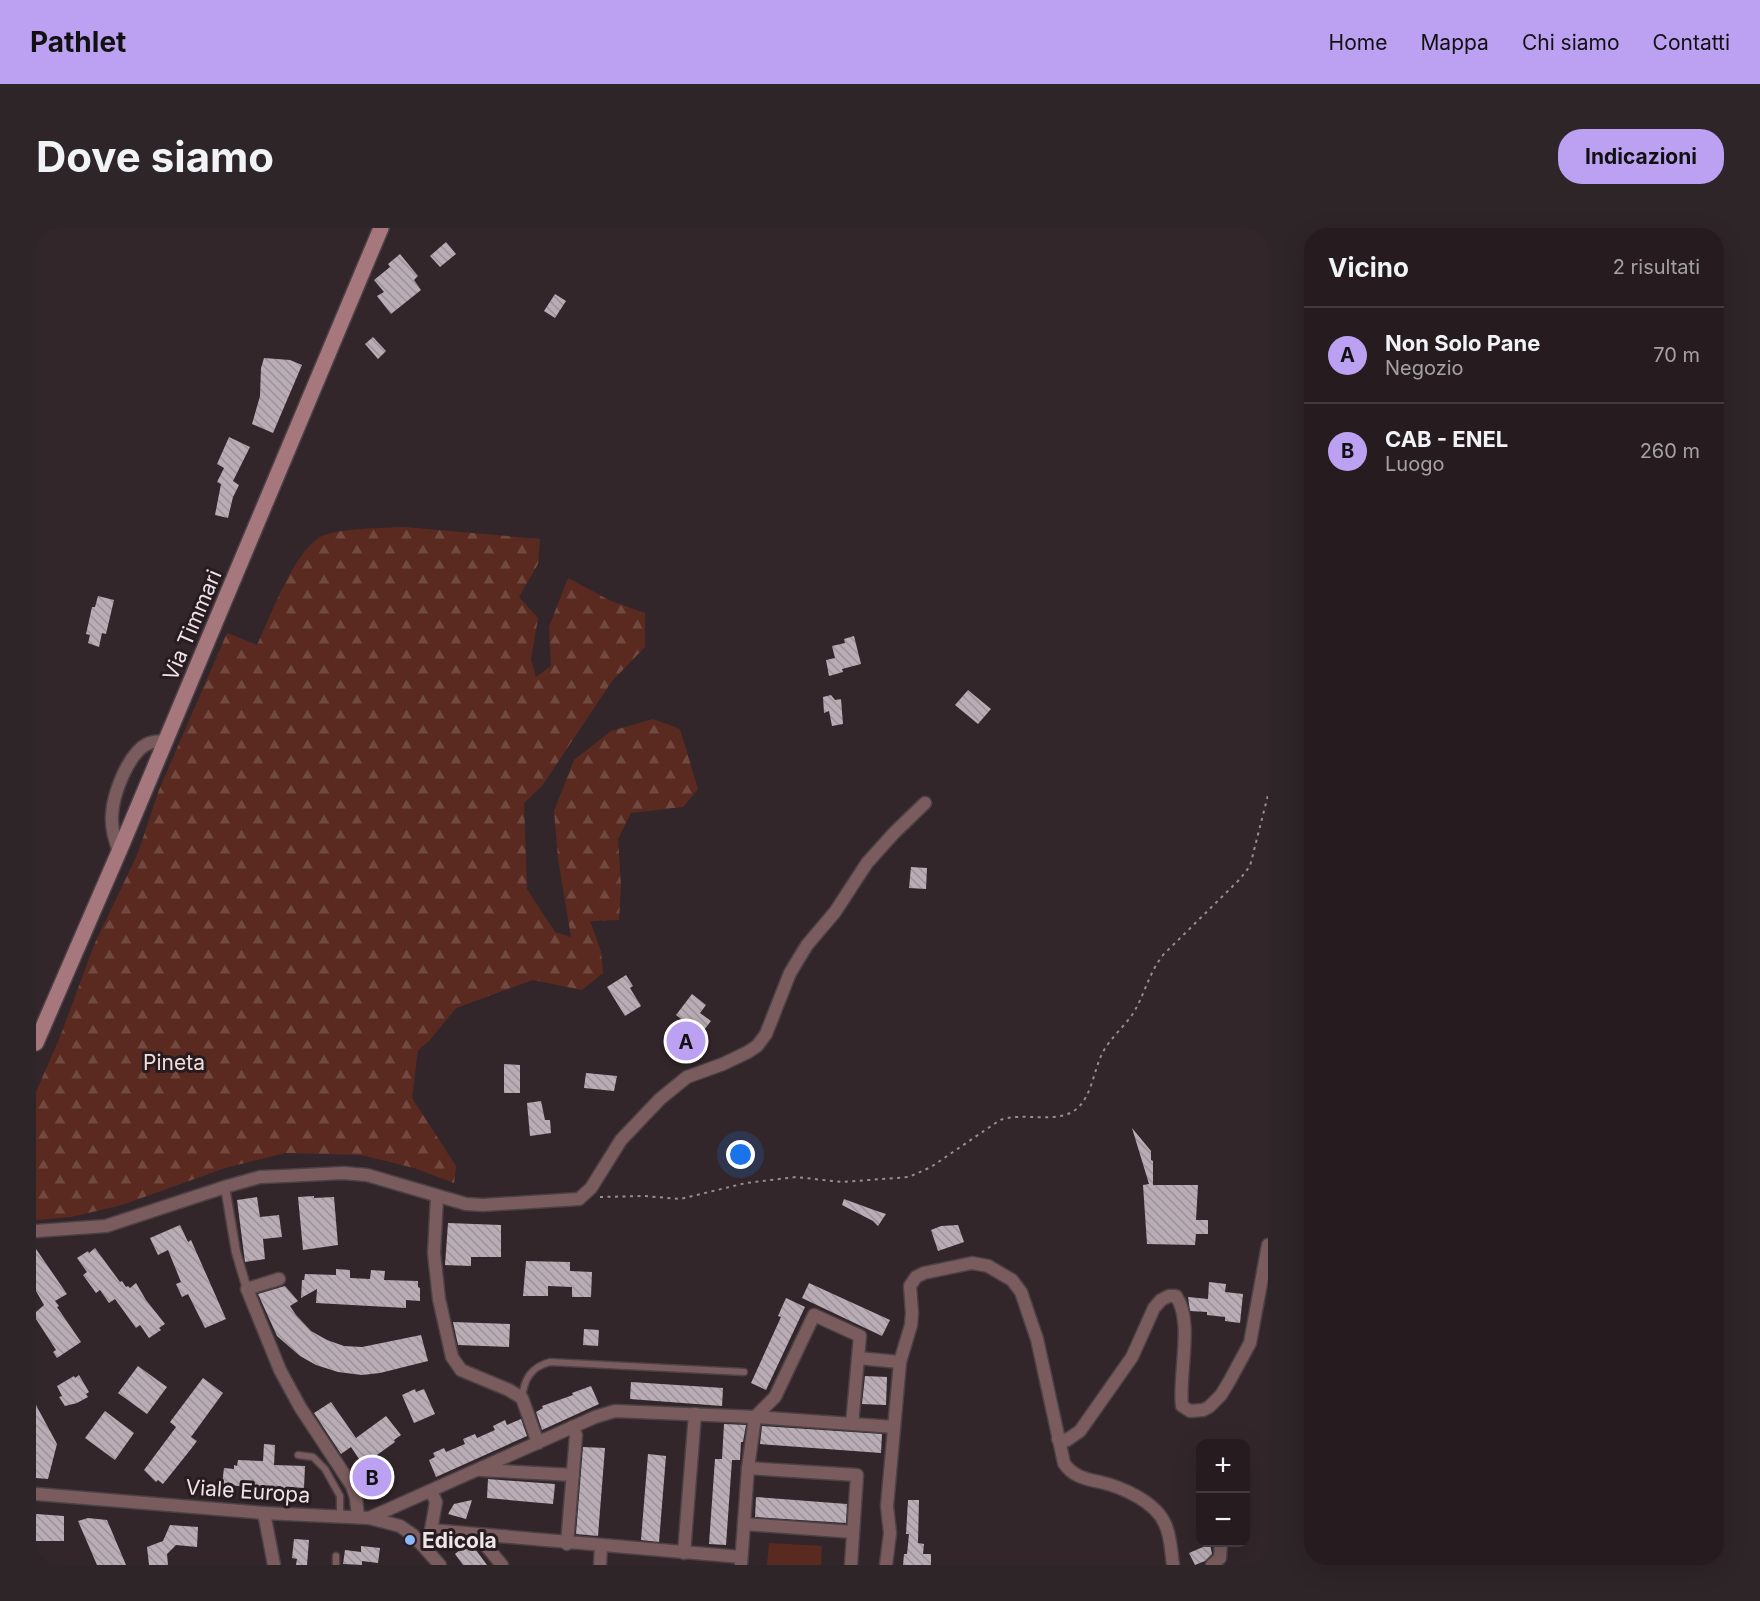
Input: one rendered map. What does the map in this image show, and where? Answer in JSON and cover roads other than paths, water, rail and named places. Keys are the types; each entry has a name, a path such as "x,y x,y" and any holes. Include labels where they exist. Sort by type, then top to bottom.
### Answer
{"main road":[{"name":"Via Timmari","path":"37,1040 119,852 381,228"}],"street":[{"path":"119,852 113,833 112,817 114,800 126,770 135,754 147,744 166,741"},
{"path":"36,1231 106,1226 225,1187 260,1178 343,1173 368,1175 466,1204 579,1199 591,1188 621,1140 660,1099 687,1077 723,1065 748,1052 761,1041 766,1034 790,973 807,945 835,912 867,863 925,803"},
{"path":"225,1187 236,1252 247,1288 280,1370 300,1407 352,1486 363,1517 431,1491 572,1427 615,1411 755,1417 894,1427"},
{"path":"437,1197 434,1253 439,1299 452,1357 461,1370 522,1398 538,1443"},
{"path":"1058,1439 1067,1440 1074,1437 1090,1419 1132,1357 1154,1308 1168,1296 1176,1296 1182,1315 1184,1335 1182,1406 1190,1411 1209,1407 1226,1388 1250,1343 1268,1245"},
{"path":"886,1565 890,1533 887,1506 900,1362 911,1325 910,1286 912,1281 924,1273 962,1264 979,1263 1012,1280 1021,1292 1037,1339 1060,1453 1068,1470 1075,1475 1120,1488 1144,1502 1160,1515 1168,1533 1173,1565"},
{"path":"247,1288 279,1279"},
{"path":"431,1530 684,1553 741,1561 748,1468 755,1417 775,1397 813,1315 860,1336 852,1424"},
{"path":"858,1359 900,1362"},
{"path":"684,1553 695,1414"},
{"path":"567,1544 576,1435 572,1427"},
{"path":"748,1468 857,1475 851,1565"},
{"path":"477,1469 573,1475"},
{"path":"428,1550 436,1502 431,1491"},
{"name":"Viale Europa","path":"36,1494 264,1513 363,1517 400,1526 413,1535 440,1565"},
{"path":"264,1513 274,1565"},
{"path":"744,1524 853,1532"},
{"path":"477,1535 502,1565"},
{"path":"600,1565 601,1546"},
{"path":"1212,1565 1220,1558 1221,1547"}],"lane":[{"path":"522,1398 527,1377 541,1365 550,1362 744,1372"},
{"path":"298,1455 313,1457 325,1468 340,1496 340,1516"},
{"path":"336,1557 336,1565"}],"place":[{"name":"Non Solo Pane","path":"686,1041"},
{"name":"CAB - ENEL","path":"372,1477"},
{"name":"Edicola","path":"410,1540"}],"park label":[{"name":"Pineta","path":"174,1062"}]}
